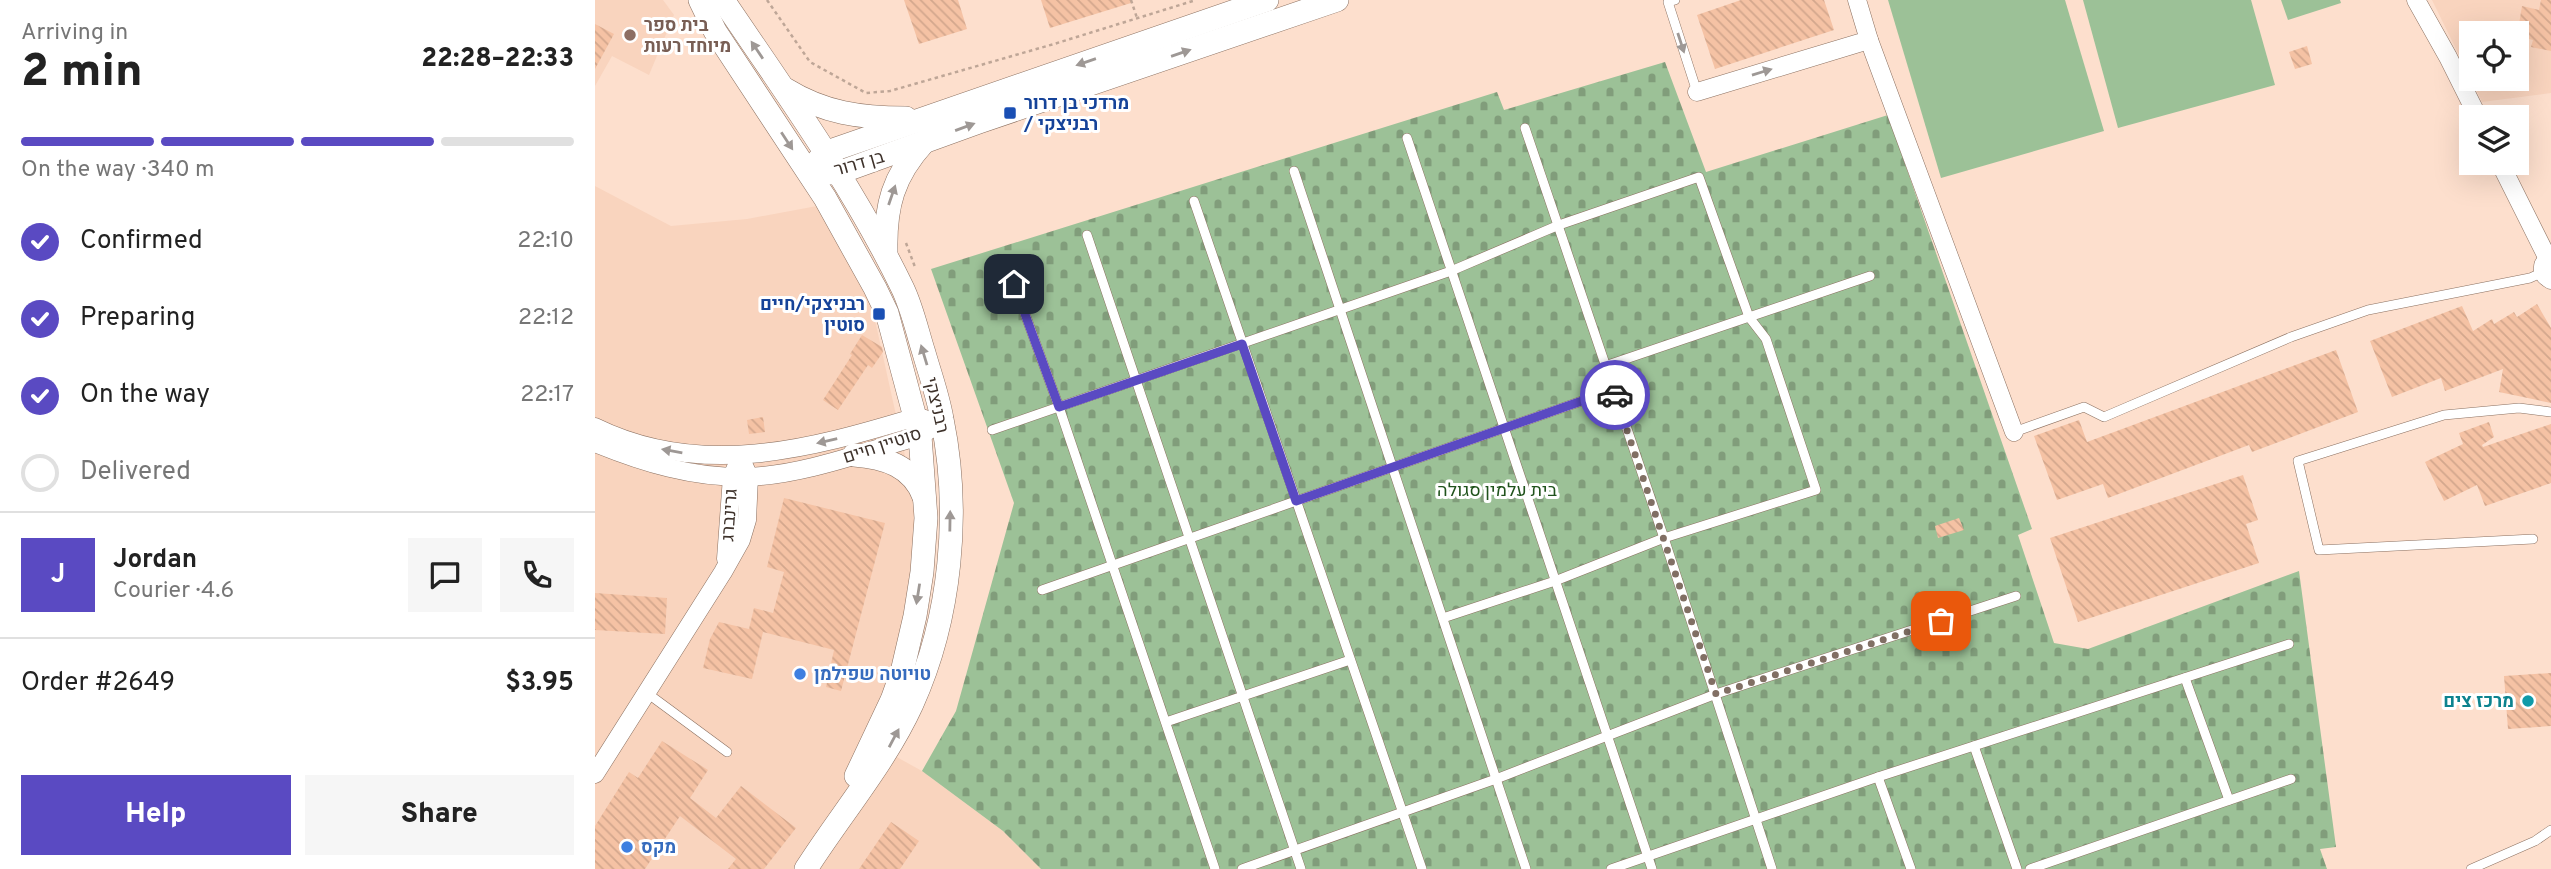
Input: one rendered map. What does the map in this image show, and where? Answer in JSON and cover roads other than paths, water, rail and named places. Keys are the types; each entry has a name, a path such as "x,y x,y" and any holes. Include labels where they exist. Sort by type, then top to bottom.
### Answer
{"street":[{"name":"רבניצקי","path":"700,0 715,31 825,198 887,313 918,427 926,502 922,572 902,673 892,700 828,835"},
{"name":"רבניצקי","path":"723,0 838,173 903,289 943,421 950,479 949,559 939,626 931,654 911,706 887,752 806,869"},
{"name":"בן דרור","path":"807,173 824,152 1267,0"},
{"name":"בן דרור","path":"807,173 838,173 1337,0"},
{"path":"1857,0 1869,40 2014,432"},
{"path":"2416,0 2471,105"},
{"path":"1697,92 1869,40"},
{"path":"781,86 826,110 879,118 923,119"},
{"path":"886,257 885,220 891,196 910,158 924,142"},
{"path":"2506,175 2548,267"},
{"name":"סוטיין חיים","path":"595,427 647,447 698,456 740,457 943,421"},
{"name":"סוטיין חיים","path":"595,443 641,462 704,475 741,477 785,472 854,455 918,427"},
{"path":"854,455 899,465 921,488 926,502"},
{"name":"גרינברג","path":"595,774 741,541 747,520 740,457"}],"lane":[{"path":"1675,0 1668,2 1697,92"},
{"path":"1525,128 1664,538 1772,869"},
{"path":"1407,138 1652,869"},
{"path":"1294,171 1526,869"},
{"path":"992,430 1451,271 1559,225 1699,177 1749,317 1766,339 1816,490 1664,538 1555,581 1443,618"},
{"path":"1194,201 1422,869"},
{"path":"1087,235 1301,869"},
{"path":"1005,259 1114,565 1215,869"},
{"path":"2014,432 2084,407 2104,417 2291,337 2368,310 2530,278 2548,267"},
{"path":"1605,366 1870,276"},
{"path":"1042,590 1613,390"},
{"path":"2533,539 2319,550 2298,461 2444,415 2519,408 2551,412"},
{"path":"1242,869 1496,779 1606,734 1716,694 2015,596"},
{"path":"1611,869 1878,777 2289,644"},
{"path":"1166,722 1350,660"},
{"path":"2185,678 2229,800"},
{"path":"647,692 727,751"},
{"path":"1974,746 2017,869"},
{"path":"1878,777 1911,869"},
{"path":"2030,869 2291,779"},
{"path":"2471,869 2535,841 2551,830"}],"place":[{"name":"בית ספר מיוחד רעות","path":"630,35"},
{"name":"מרדכי בן דרור / רבניצקי","path":"1010,113"},
{"name":"רבניצקי/חיים סוטין","path":"879,314"},
{"name":"טויוטה שפילמן","path":"800,674"},
{"name":"מרכז צים","path":"2528,701"},
{"name":"מקס","path":"627,847"}],"park label":[{"name":"בית עלמין סגולה","path":"1497,490"}]}
